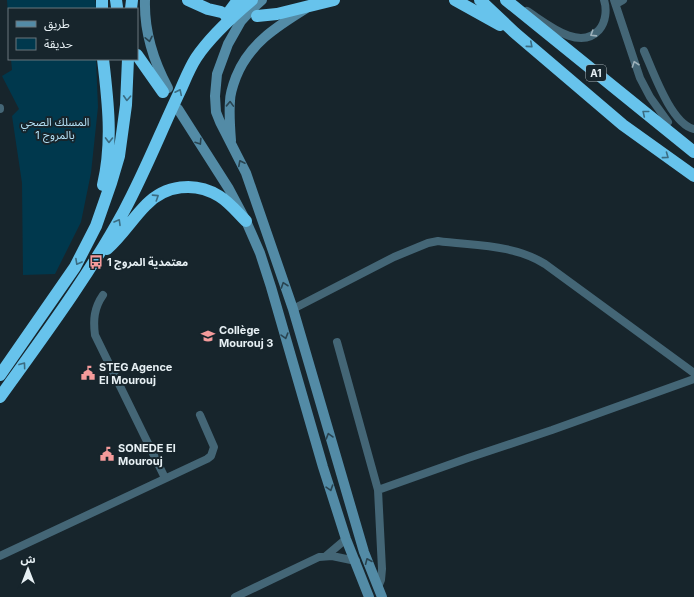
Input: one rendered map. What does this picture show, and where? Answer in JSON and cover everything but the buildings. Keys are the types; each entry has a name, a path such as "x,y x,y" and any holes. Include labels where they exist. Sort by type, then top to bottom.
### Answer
{"highway":[{"path":"188,0 208,9 221,12 200,0"},
{"path":"0,397 88,272 135,191 189,72 209,38 238,0"},
{"path":"201,51 252,0"},
{"path":"257,16 277,14 334,0"},
{"path":"455,0 515,33"},
{"name":"A1","path":"480,0 515,33 623,125 694,176"},
{"name":"A1","path":"506,0 690,149"},
{"path":"138,56 165,90"},
{"path":"88,243 104,182 108,150 108,107 103,60"},
{"path":"0,375 75,267 88,243 104,206 119,156 126,111 128,60"},
{"path":"668,122 690,149"},
{"path":"99,253 106,250 116,240 149,202 161,193 174,188 193,187 213,193 224,200 246,220"}],"main road":[{"path":"145,0 146,21 150,45 165,90"},
{"path":"262,0 247,14 236,28 228,44 217,74 215,96 216,112 246,173 293,309 364,552 382,597"},
{"path":"231,143 230,95 242,65 250,51 262,38 309,6"},
{"path":"178,109 229,189 246,220 260,254 268,276 323,467 346,539 369,597"}],"street":[{"path":"510,0 565,35 578,39 591,36 601,28 605,16 604,0"},
{"path":"618,1 640,78 650,97 668,122"},
{"path":"644,51 668,104 688,127 694,129"},
{"path":"293,309 394,257 428,243 438,242 511,249 535,257 694,373"},
{"path":"103,295 97,304 94,314 95,335 165,478"},
{"path":"337,342 378,490 382,569 381,580 378,586"},
{"path":"378,490 539,435 694,379"},
{"path":"0,556 100,504 165,478 207,459 214,452 213,442 200,415"},
{"path":"326,556 346,539"},
{"path":"235,597 309,561 326,556 356,561"}],"green space":[{"path":"7,0 95,0 97,8 8,8 8,14"},
{"name":"المسلك الصحي بالمروج 1","path":"11,60 96,60 98,107 91,173 81,222 55,274 23,275 22,183 12,116 19,109 2,76 12,70"}],"place":[{"name":"معتمدية المروج 1","path":"96,262"},
{"name":"Collège Mourouj 3","path":"208,336"},
{"name":"STEG Agence El Mourouj","path":"88,373"},
{"name":"SONEDE El Mourouj","path":"107,454"}]}
